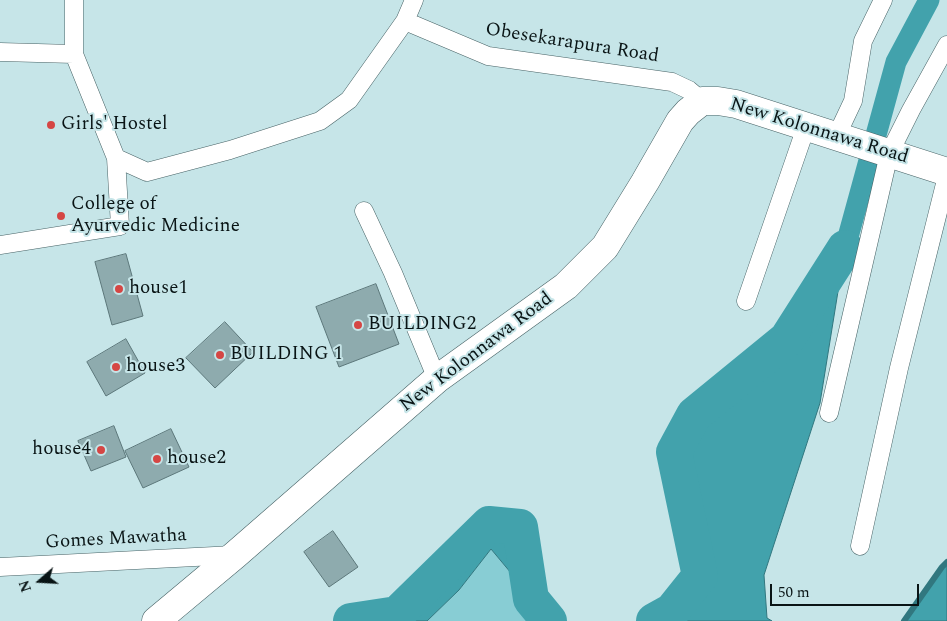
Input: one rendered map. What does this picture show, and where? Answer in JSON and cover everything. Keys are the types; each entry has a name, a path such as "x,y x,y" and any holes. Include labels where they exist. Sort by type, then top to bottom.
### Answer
{"main road":[{"name":"New Kolonnawa Road","path":"156,621 235,555 436,379 566,286 605,247 646,182 680,121 702,101 718,100 736,104 947,174"}],"street":[{"path":"0,245 120,226 116,158 74,54 74,0"},
{"path":"116,158 147,172 230,150 320,121 349,100 405,21 414,0"},
{"path":"839,138 853,101 863,41 883,0"},
{"name":"Obesekarapura Road","path":"405,21 488,56 672,82 689,90 702,101"},
{"path":"829,413 885,152 947,45"},
{"path":"0,52 74,54"},
{"path":"746,301 806,127"},
{"path":"860,546 899,368 947,174"},
{"path":"364,211 393,273 436,379"},
{"name":"Gomes Mawatha","path":"0,567 235,555"}],"shaded area":[{"path":"845,248 820,403 764,575 767,618 772,621 654,621 672,611 700,576 674,452 694,415 787,338"},
{"path":"489,524 520,527 531,599 549,621 527,621 511,573 491,549 459,590 427,621 351,621 397,614"},
{"path":"491,549 511,573 527,621 427,621 459,590"},
{"path":"947,562 947,621 904,621 942,567"}],"building":[{"name":"house1","path":"126,254 143,316 112,325 95,262"},
{"name":"BUILDING2","path":"376,284 399,344 339,367 316,307"},
{"name":"BUILDING 1","path":"225,322 253,352 215,388 186,358"},
{"name":"house3","path":"126,339 145,373 106,396 87,362"},
{"name":"house4","path":"114,426 126,457 91,471 78,441"},
{"name":"house2","path":"171,429 189,467 143,488 125,451"},
{"path":"333,531 358,567 329,587 304,552"}],"waterway":[{"path":"845,248 896,62 929,0"},
{"path":"654,621 672,611 700,576 674,452 694,415 787,339 845,248"},
{"path":"351,621 397,614 489,524 520,527 531,599 549,621"},
{"path":"904,621 947,562"}],"place":[{"name":"Girls' Hostel","path":"51,125"},
{"name":"College of Ayurvedic Medicine","path":"61,216"},
{"name":"house1","path":"119,289"},
{"name":"BUILDING2","path":"358,325"},
{"name":"BUILDING 1","path":"220,355"},
{"name":"house3","path":"116,367"},
{"name":"house4","path":"101,450"},
{"name":"house2","path":"157,459"}]}
